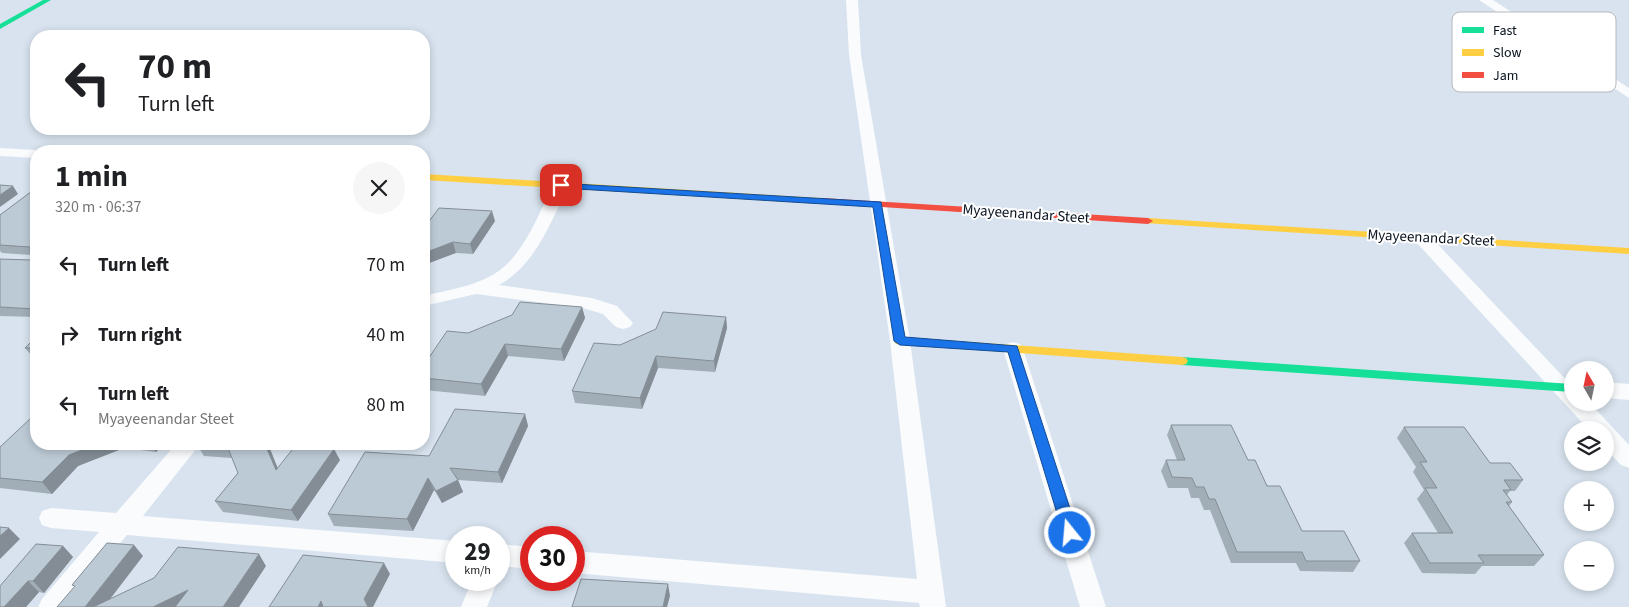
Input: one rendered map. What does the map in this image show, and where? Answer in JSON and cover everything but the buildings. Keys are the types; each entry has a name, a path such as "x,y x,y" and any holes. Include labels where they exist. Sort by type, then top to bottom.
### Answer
{"street":[{"path":"0,27 48,0"},
{"path":"585,563 932,600 900,341 854,55 852,0"},
{"path":"1485,0 1503,12"},
{"path":"1616,86 1629,94"},
{"path":"0,152 30,154"},
{"name":"Myayeenandar Steet","path":"430,177 1629,250"},
{"path":"430,300 473,288 512,269 523,256 561,185"},
{"path":"1422,238 1564,386"},
{"path":"473,288 585,302 610,310 623,323"},
{"path":"900,341 1564,391"},
{"path":"1013,349 1093,607"},
{"path":"1614,391 1629,392"},
{"path":"1584,411 1594,421"},
{"path":"1614,443 1629,459"},
{"path":"51,607 184,450"},
{"path":"51,518 445,551"},
{"path":"474,607 481,591"}],"traffic: fast":[{"path":"0,27 48,0"},
{"path":"1182,361 1564,387"}],"traffic: slow":[{"path":"430,177 822,201"},
{"path":"1148,221 1629,251"},
{"path":"900,341 1182,361"}],"traffic: jam":[{"path":"822,201 1148,221"}],"route":[{"path":"561,185 877,204 900,341 1013,349 1070,533"}]}
